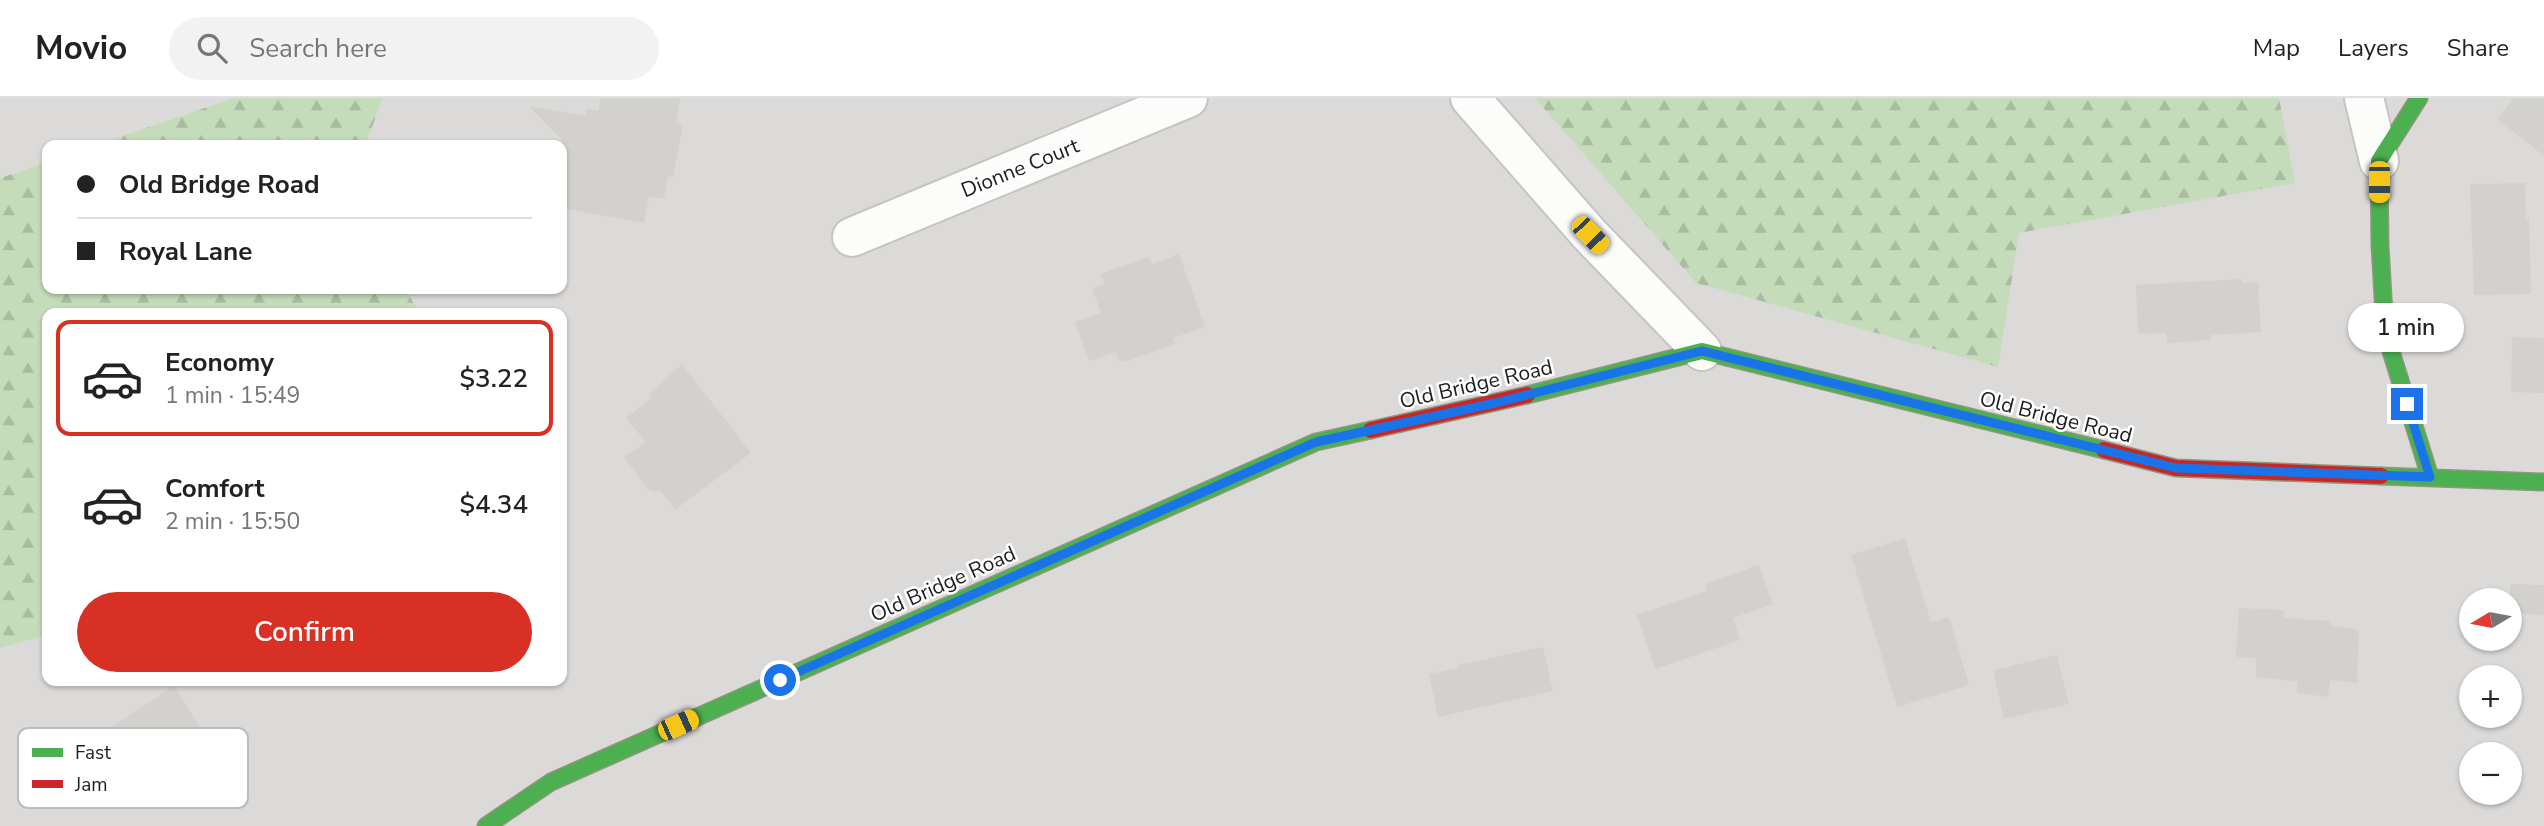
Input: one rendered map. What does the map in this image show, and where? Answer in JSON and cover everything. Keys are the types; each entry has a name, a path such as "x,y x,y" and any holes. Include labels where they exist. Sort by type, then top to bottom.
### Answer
{"street":[{"name":"Dionne Court","path":"852,237 1188,98"},
{"path":"1470,98 1590,235 1702,351"},
{"path":"2364,98 2379,161 2385,331 2430,477"},
{"path":"2379,161 2419,98"},
{"name":"Old Bridge Road","path":"485,826 551,782 1316,442 1495,403 1702,351 2176,468 2544,482"}],"shaded area":[{"path":"0,98 233,98 111,140 42,140 42,164 0,178"},
{"path":"276,98 2544,98 2544,826 0,826 0,612 42,593 42,686 567,686 567,308 318,308 315,294 567,294 567,140 285,140"}],"green space":[{"path":"233,98 382,98 368,140 111,140"},
{"path":"1535,98 2279,98 2295,183 2019,233 1998,367 1696,283"},
{"path":"42,164 42,294 408,294 417,308 42,308 42,636 0,648 0,178"}],"building":[{"path":"600,98 680,98 676,123 683,125 673,177 668,176 664,199 649,196 644,223 567,209 567,140 562,140 529,106 586,116 587,109 598,111"},
{"path":"2514,98 2544,98 2544,156 2497,119"},
{"path":"2525,183 2526,219 2529,218 2531,294 2474,295 2470,184"},
{"path":"1179,254 1205,327 1173,338 1175,344 1125,362 1119,362 1116,352 1089,361 1075,322 1101,313 1092,289 1104,284 1100,274 1149,257 1152,264"},
{"path":"2242,279 2242,283 2258,282 2261,332 2211,335 2211,340 2167,343 2166,333 2138,334 2136,285"},
{"path":"2512,337 2544,338 2544,393 2511,392"},
{"path":"682,364 751,453 676,509 661,492 650,491 624,457 646,442 626,418 652,398 649,394"},
{"path":"1905,538 1931,622 1949,617 1969,685 1897,707 1851,555"},
{"path":"1759,565 1773,604 1733,618 1740,640 1655,669 1637,615 1707,591 1705,584"},
{"path":"2510,584 2544,585 2544,615 2522,614 2522,588 2510,588"},
{"path":"2239,608 2284,610 2283,618 2330,621 2331,626 2359,629 2357,683 2330,680 2328,697 2297,693 2298,682 2256,677 2256,658 2236,657"},
{"path":"1543,647 1553,691 1438,717 1429,674"},
{"path":"2057,655 2069,704 2004,719 1993,670"},
{"path":"174,686 201,728 110,728"}],"traffic: fast":[{"path":"2419,98 2379,161 2380,245 2385,332 2430,477"},
{"path":"1527,395 1702,351 2104,450"},
{"path":"486,826 551,782 1316,442 1371,430"},
{"path":"2381,476 2544,482"}],"traffic: jam":[{"path":"1371,430 1527,395"},
{"path":"2104,450 2176,468 2381,476"}],"route":[{"path":"780,680 1316,442 1495,403 1702,351 2176,468 2430,477 2407,404"}]}
